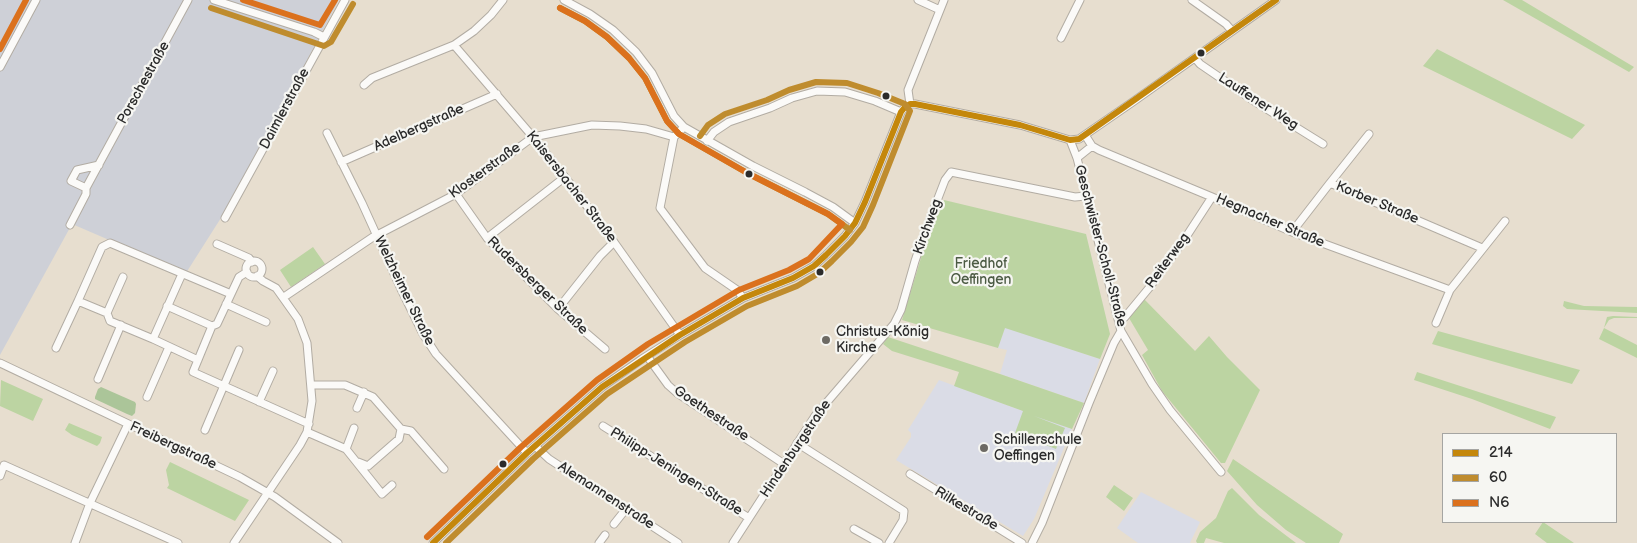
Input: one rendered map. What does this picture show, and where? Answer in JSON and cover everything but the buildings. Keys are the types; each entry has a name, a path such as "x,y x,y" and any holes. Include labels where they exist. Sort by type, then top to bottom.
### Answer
{"street":[{"path":"0,67 36,0"},
{"name":"Porschestraße","path":"70,225 86,194 86,188 188,0"},
{"path":"214,0 314,32 324,37"},
{"name":"Daimlerstraße","path":"225,218 345,0"},
{"path":"364,85 372,78 454,45 474,31 503,0"},
{"path":"564,0 590,14 613,30 636,52 652,73 674,116 684,127 833,207 855,223"},
{"path":"918,0 940,10"},
{"path":"910,104 908,90 944,0"},
{"path":"1061,38 1080,0"},
{"path":"1192,0 1226,24 1232,31"},
{"path":"910,104 1020,125 1070,140 1079,139 1276,0"},
{"name":"Kaisersbacher Straße","path":"454,45 534,137 614,242 680,335"},
{"name":"Lauffener Weg","path":"1194,58 1257,103 1322,144"},
{"path":"707,141 714,132 729,122 770,108 792,98 817,91 845,92 875,101 901,112"},
{"name":"Adelbergstraße","path":"340,162 496,94"},
{"path":"433,543 535,446 602,387 680,335 743,298 793,278 814,266 845,236 855,223 901,112 910,104"},
{"name":"Klosterstraße","path":"284,296 375,236 456,194 534,137 592,125 635,128 674,137"},
{"path":"684,127 674,137 660,208 705,268 737,290 743,298"},
{"name":"Welzheimer Straße","path":"327,133 423,334 436,354 527,454"},
{"path":"1330,182 1369,134"},
{"path":"1077,158 1092,146 1086,135"},
{"name":"Geschwister-Scholl-Straße","path":"1070,140 1077,158 1121,331 1152,384 1170,410 1221,472"},
{"name":"Hegnacher Straße","path":"1092,146 1292,232 1450,290"},
{"path":"86,188 71,181 77,170 99,165"},
{"name":"Kirchweg","path":"909,284 925,232 945,180 951,172 1075,197 1086,196"},
{"path":"487,238 565,177"},
{"name":"Korber Straße","path":"1292,232 1330,182 1482,248"},
{"name":"Rudersberger Straße","path":"456,194 487,238 558,309 604,349"},
{"name":"Reiterweg","path":"1119,322 1125,318 1149,288 1192,229 1212,197"},
{"path":"1436,323 1450,290 1505,220"},
{"path":"558,309 600,256 614,242"},
{"path":"56,348 102,247 110,243 231,294"},
{"path":"217,244 249,258 252,262 255,261 261,266 260,274 257,276"},
{"path":"247,272 248,264 252,262"},
{"path":"234,543 300,444 308,428 312,401 307,343 298,319 284,296 276,288 257,276 249,275 247,272"},
{"path":"247,272 239,277 217,324 212,326 192,372 259,402 346,449 382,494 392,485"},
{"path":"153,339 182,274"},
{"path":"107,314 123,277"},
{"name":"Hindenburgstraße","path":"735,542 815,416 894,324 901,310 909,284"},
{"path":"78,300 107,314 110,321 198,360"},
{"path":"226,304 266,322"},
{"path":"167,306 212,326"},
{"path":"98,379 121,325"},
{"path":"1032,543 1042,523 1114,342 1121,331"},
{"path":"146,397 169,347"},
{"path":"205,430 239,350"},
{"name":"Goethestraße","path":"647,356 668,385 677,393 784,464"},
{"name":"Freibergstraße","path":"0,363 240,477 268,493 338,543"},
{"path":"259,402 273,371"},
{"path":"312,385 345,385 373,397 401,429 411,431 444,469"},
{"path":"357,408 364,392"},
{"path":"75,543 90,503 128,424"},
{"name":"Philipp-Jeningen-Straße","path":"603,426 749,518"},
{"path":"346,449 354,428"},
{"path":"356,462 368,466 399,439 401,429"},
{"path":"797,443 904,511 903,520 889,543"},
{"name":"Alemannenstraße","path":"535,446 550,458 678,543"},
{"path":"0,476 4,465 178,543"},
{"name":"Rilkestraße","path":"910,474 1022,543"},
{"path":"614,524 626,509"},
{"path":"854,529 879,543"},
{"path":"599,543 605,535"}],"shaded area":[{"path":"0,0 339,0 233,199 186,273 72,224 0,355"},
{"path":"1005,327 1100,359 1084,403 1000,374 1007,350 998,348"},
{"name":"Schillerschule Oeffingen","path":"939,380 1072,429 1034,519 1023,536 896,460 911,437 911,433 908,430"},
{"path":"1141,492 1200,522 1190,543 1138,543 1117,528"}],"green space":[{"path":"1503,0 1522,0 1634,67 1629,72"},
{"path":"1437,49 1585,125 1572,139 1423,66"},
{"name":"Friedhof Oeffingen","path":"944,200 1086,234 1110,334 1100,359 1005,328 998,348 902,320 928,235"},
{"path":"313,247 325,264 291,287 280,270"},
{"path":"1144,299 1195,351 1209,336 1260,390 1225,463 1221,463 1162,391 1142,355 1148,350 1129,318"},
{"path":"1564,301 1584,306 1637,307 1637,313 1567,309 1563,306"},
{"path":"1607,317 1637,317 1614,318 1609,320 1604,328"},
{"path":"1604,328 1637,345 1637,358 1599,339"},
{"path":"1438,331 1580,370 1572,384 1432,344"},
{"path":"888,337 1084,403 1072,429 1034,416 1065,428 1056,449 1015,433 1023,411 954,386 959,372 892,351 883,344"},
{"path":"1417,372 1556,417 1550,429 1472,399 1414,380"},
{"path":"1,380 43,399 33,421 0,406"},
{"path":"101,387 135,402 135,413 132,416 95,399 98,389"},
{"path":"69,423 102,437 100,443 97,446 72,435 65,430"},
{"path":"1233,459 1343,534 1339,543 1306,543 1286,530 1257,505 1227,471"},
{"path":"170,462 249,500 235,521 167,488 169,485 166,470"},
{"path":"1114,485 1133,498 1124,511 1106,497"},
{"path":"1232,488 1259,515 1296,543 1224,543 1206,538 1204,543 1197,543 1200,532 1216,518 1228,491"},
{"path":"1542,523 1544,523 1574,543 1547,543 1535,534"}],"transit line":[{"name":"N6","path":"0,49 26,0"},
{"name":"N6","path":"243,0 320,25 335,0"},
{"name":"214","path":"433,543 527,453 602,387 680,335 743,298 793,278 814,266 826,255 855,223 901,112 905,107 915,104 1020,125 1070,140 1079,139 1276,0"},
{"name":"60","path":"211,8 324,46 331,42 353,4"},
{"name":"60","path":"560,8 585,21 607,37 629,58 645,78 667,121 679,134 749,174 828,214 850,230"},
{"name":"N6","path":"427,537 521,447 597,380 648,344 739,290 789,270 809,259 842,224 828,214 749,174 679,134 667,121 645,78 629,58 607,37 585,21 560,8"},
{"name":"60","path":"446,543 533,459 607,394 685,342 747,306 797,286 819,273 832,261 863,227 910,111 905,104 847,83 816,82 725,114 708,125 700,136"}],"place":[{"name":"Christus-König Kirche","path":"826,340"},
{"name":"Schillerschule Oeffingen","path":"984,448"}]}
